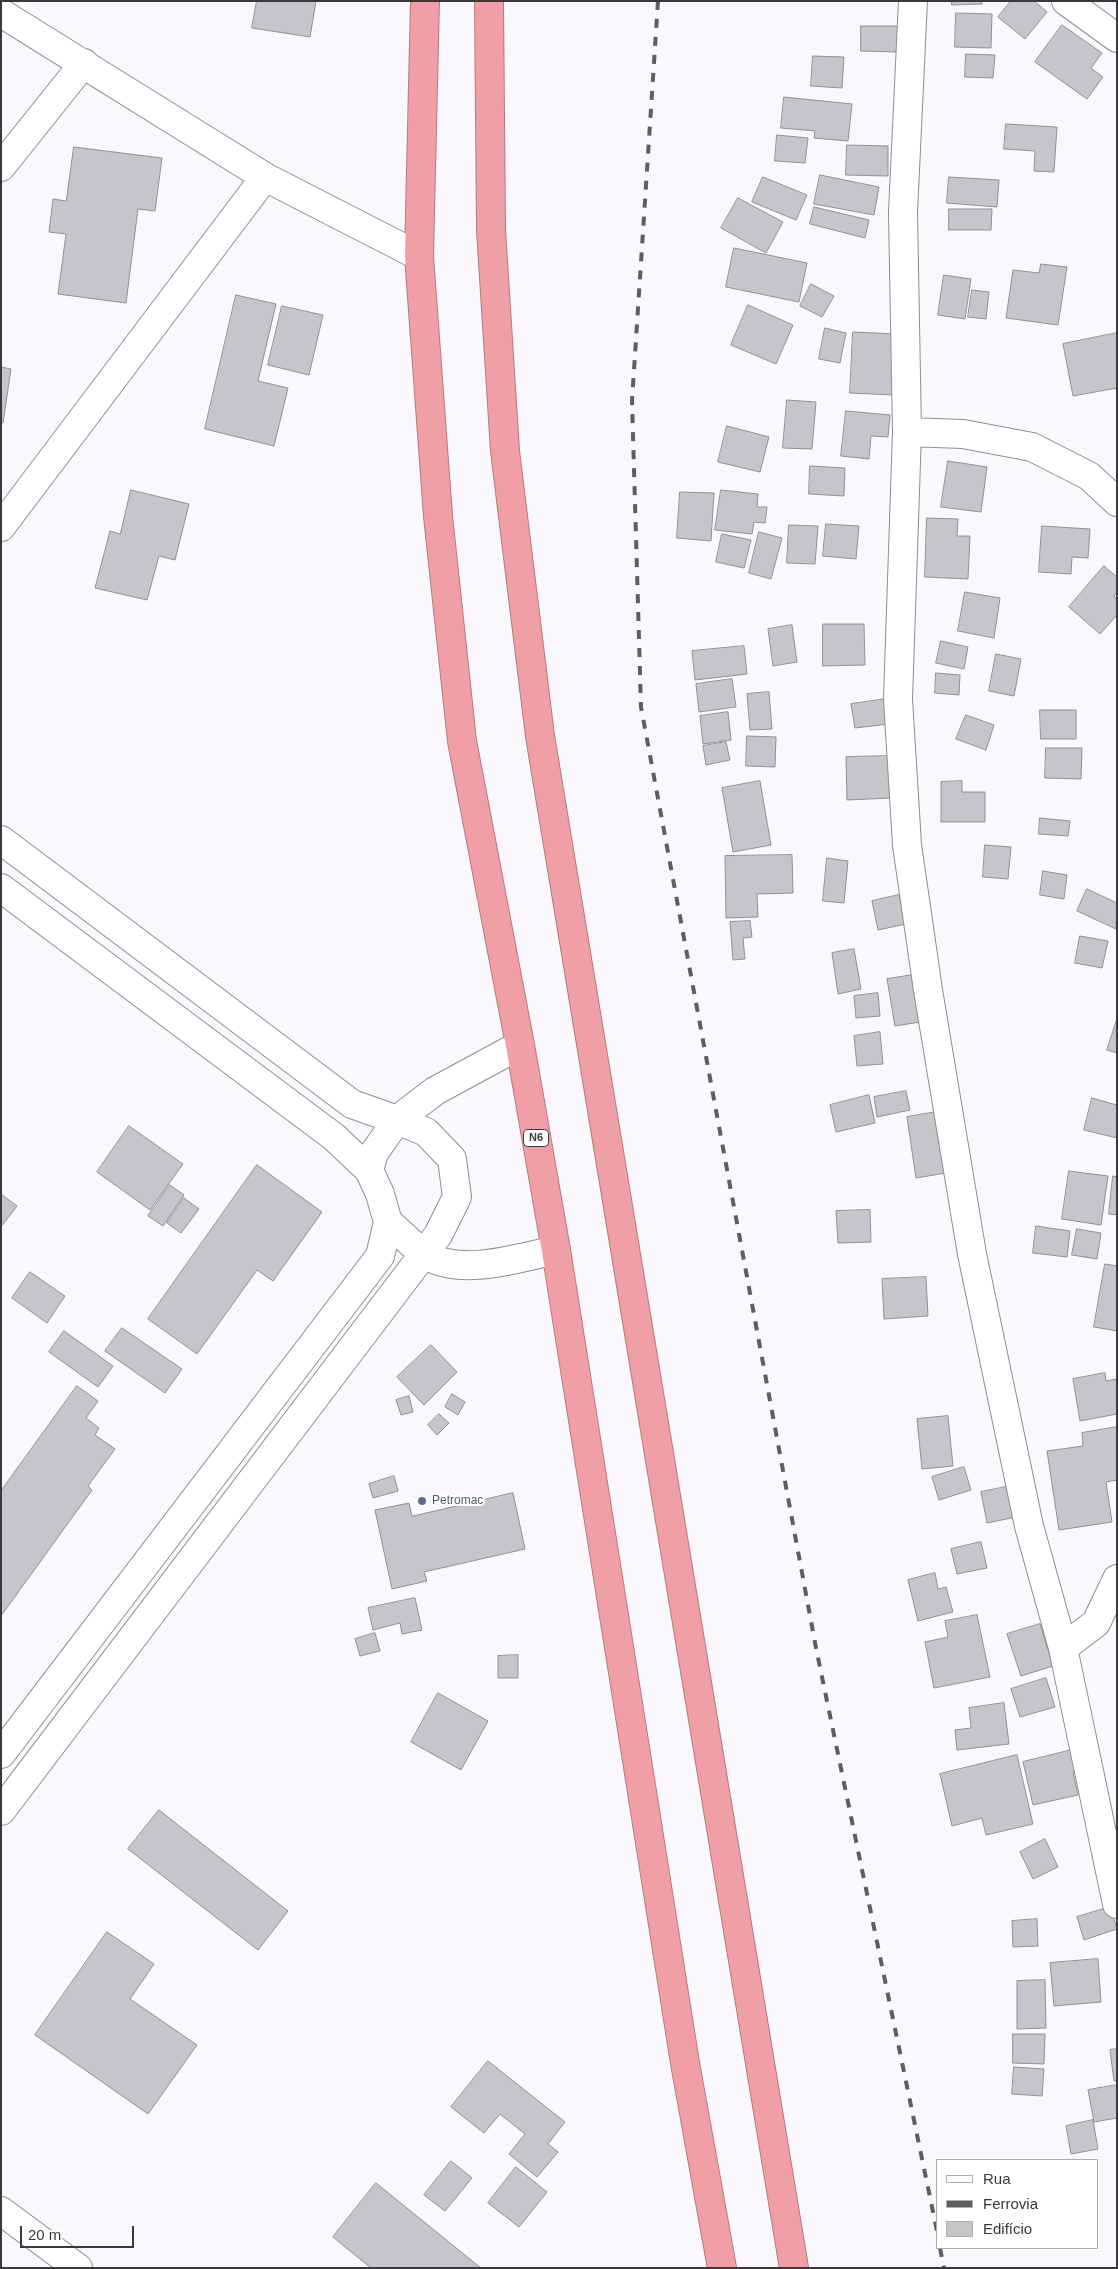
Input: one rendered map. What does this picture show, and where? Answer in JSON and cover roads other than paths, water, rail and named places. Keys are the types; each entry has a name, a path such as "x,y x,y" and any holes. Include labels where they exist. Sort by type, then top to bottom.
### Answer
{"highway":[{"name":"N6","path":"425,1 419,256 438,516 462,741 520,1044 556,1250 685,2063 722,2268"},
{"path":"489,1 491,230 505,450 540,736 794,2268"}],"street":[{"path":"913,1 904,212 906,432 898,699 907,845 928,990 972,1254 1029,1526 1063,1648 1117,1904"},
{"path":"1066,1 1117,38"},
{"path":"1,13 265,177 419,256"},
{"path":"1,167 84,63"},
{"path":"1,527 265,177"},
{"path":"906,432 963,434 1032,447 1089,476 1117,502"},
{"path":"1,840 352,1104 426,1132 452,1159 457,1197 438,1236 1,1811"},
{"path":"1,888 334,1137 369,1170 380,1194 388,1222 380,1256 1,1754"},
{"path":"369,1170 374,1153 397,1120 435,1091 520,1044"},
{"path":"388,1222 424,1254 447,1264 484,1264 556,1250"},
{"path":"1063,1648 1106,1622 1117,1579"},
{"path":"1,2211 78,2268"}],"railway":[{"path":"658,1 632,401 641,707 816,1648 936,2226"},
{"path":"940,2249 944,2268"}],"place":[{"name":"Petromac","path":"422,1501"}]}
